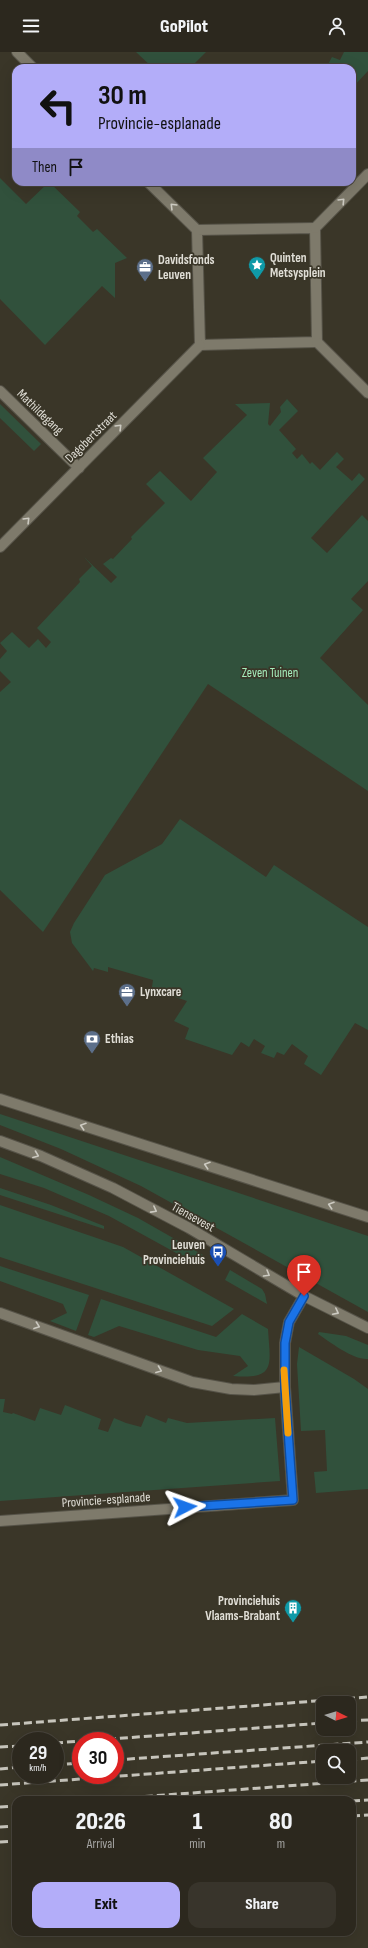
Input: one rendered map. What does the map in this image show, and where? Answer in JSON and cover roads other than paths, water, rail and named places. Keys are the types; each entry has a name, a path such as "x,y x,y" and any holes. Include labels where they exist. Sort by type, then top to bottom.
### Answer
{"street":[{"path":"17,52 29,64"},
{"path":"197,230 315,228 368,174"},
{"path":"152,186 197,230 200,345 317,342"},
{"path":"315,228 317,342 368,393"},
{"name":"Dagobertstraat","path":"0,547 200,345"},
{"name":"Mathildegang","path":"0,391 79,468"},
{"path":"0,1098 368,1218"},
{"name":"Tiensevest","path":"0,1141 42,1156 112,1188 189,1228 304,1296 368,1328"},
{"name":"Provincie-esplanade","path":"0,1521 293,1500 285,1388 285,1343 289,1322 304,1296"},
{"path":"0,1313 192,1382 231,1389 254,1390 285,1388"}],"railway":[{"path":"0,1725 368,1697"},
{"path":"356,1721 368,1720"},
{"path":"124,1738 316,1724"},
{"path":"64,1742 72,1742"},
{"path":"124,1759 368,1742"},
{"path":"0,1747 12,1746"},
{"path":"356,1759 368,1758"},
{"path":"0,1785 316,1762"},
{"path":"64,1764 72,1764"},
{"path":"0,1769 12,1768"},
{"path":"151,1796 368,1780"},
{"path":"356,1801 368,1800"},
{"path":"0,1807 12,1806"},
{"path":"356,1816 368,1815"},
{"path":"0,1827 12,1826"},
{"path":"0,1842 12,1841"}],"place":[{"name":"Quinten Metsysplein","path":"257,280"},
{"name":"Davidsfonds Leuven","path":"145,282"},
{"name":"Lynxcare","path":"127,1007"},
{"name":"Ethias","path":"92,1054"},
{"name":"Leuven Provinciehuis","path":"218,1267"},
{"name":"Provinciehuis Vlaams-Brabant","path":"293,1623"}],"park label":[{"name":"Zeven Tuinen","path":"270,673"}]}
